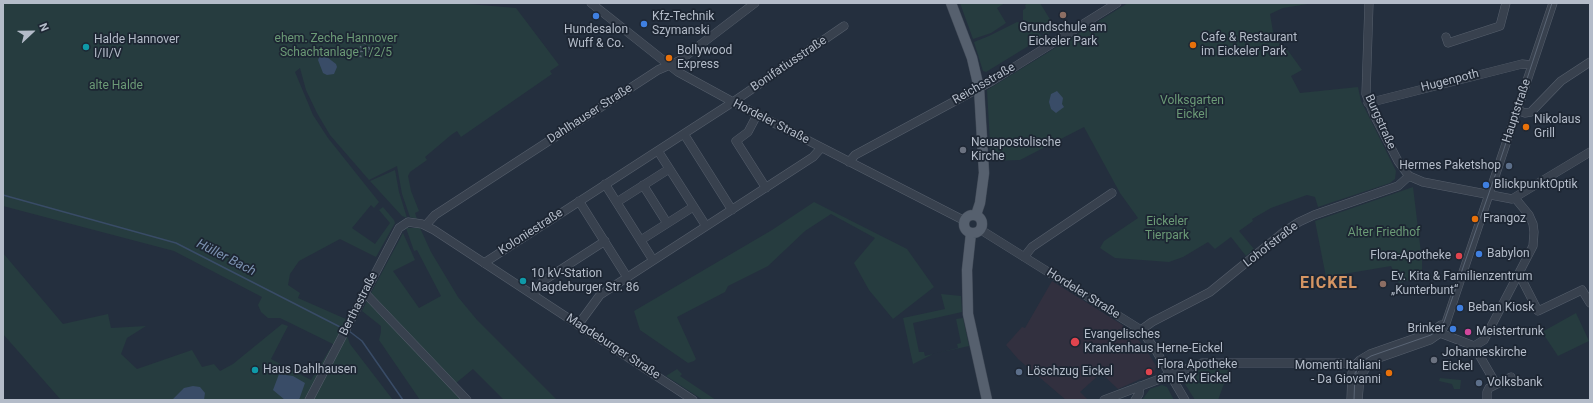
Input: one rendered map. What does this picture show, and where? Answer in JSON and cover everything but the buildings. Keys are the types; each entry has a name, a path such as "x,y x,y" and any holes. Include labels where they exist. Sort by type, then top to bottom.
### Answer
{"main road":[{"path":"951,3 972,58 979,88 984,172 980,203 976,215"},
{"path":"971,233 965,228 965,221 969,216 976,215"},
{"path":"971,233 981,230 982,221 976,215"},
{"path":"971,233 967,270 968,314 987,400"}],"street":[{"name":"Hordeler Straße","path":"591,3 670,67 757,115 965,221"},
{"name":"Dahlhauser Straße","path":"422,224 441,210 658,70 670,67 755,3"},
{"name":"Reichsstraße","path":"849,162 855,155 979,88 1117,3"},
{"name":"Burgstraße","path":"1369,3 1365,86 1368,103 1398,161 1409,176"},
{"path":"1446,37 1448,44 1500,26 1506,3"},
{"name":"Hauptstraße","path":"1438,332 1446,323 1554,3"},
{"name":"Bonifatiusstraße","path":"733,102 844,26"},
{"path":"1517,110 1525,113 1531,112 1561,81 1590,62"},
{"name":"Hugenpoth","path":"1368,103 1522,64 1532,65"},
{"name":"Koloniestraße","path":"484,263 733,102"},
{"path":"757,115 748,132 736,141 766,188"},
{"path":"684,134 732,210"},
{"path":"578,325 597,297 817,155 821,148"},
{"path":"658,151 706,226"},
{"path":"1409,176 1423,182 1509,199 1515,198 1590,152"},
{"path":"617,202 669,169"},
{"name":"Lohofstraße","path":"1141,330 1152,322 1210,292 1285,231 1299,222 1314,215 1398,186 1409,176"},
{"path":"605,184 654,260"},
{"path":"643,185 668,223"},
{"path":"1024,257 1032,247 1112,192"},
{"path":"1474,346 1484,340 1531,252 1534,232 1529,215 1515,198"},
{"path":"579,201 627,277"},
{"path":"641,240 694,206"},
{"name":"Berthastraße","path":"308,400 399,228 408,222 422,224"},
{"name":"Magdeburger Straße","path":"422,224 693,400"},
{"name":"Hordeler Straße","path":"981,230 1141,330 1156,349 1185,400"},
{"path":"532,295 543,281 605,241"},
{"path":"1519,274 1538,311 1582,290 1590,303"},
{"path":"365,293 467,400"},
{"path":"1358,400 1359,382 1363,370 1376,359 1430,340 1438,332"},
{"path":"1351,400 1354,366 1360,360 1370,354 1438,332 1474,346 1496,384"},
{"path":"1104,400 1196,364 1208,362 1344,363 1354,366"},
{"path":"1487,400 1488,390 1496,384 1511,377"},
{"path":"1134,400 1139,394 1140,386"}],"shaded area":[{"name":"Evangelisches Krankenhaus Herne-Eickel","path":"1052,281 1121,324 1133,334 1144,346 1156,366 1154,373 1118,389 1101,373 1080,392 1088,400 1066,400 1018,359 1006,345 1022,327 1025,328"}],"green space":[{"path":"3,3 457,3 516,8 559,65 550,71 552,74 461,137 457,131 451,135 425,157 427,160 410,172 408,176 411,191 419,211 415,213 417,219 410,217 402,194 397,166 369,180 330,135 306,90 300,68 295,72 313,115 328,138 379,202 374,208 371,205 352,228 375,244 390,223 379,210 383,207 395,223 376,257 340,239 299,261 290,274 288,285 300,293 298,298 348,320 335,345 280,318 268,318 261,312 258,305 262,297 174,251 3,206"},
{"path":"960,3 1005,3 997,8 1006,23 991,33 973,39"},
{"path":"1028,3 1040,3 1056,29 1045,36 1035,25 1023,20 1023,10 1026,8 1025,5"},
{"name":"Volksgarten Eickel","path":"1128,3 1314,3 1283,8 1270,14 1274,38 1289,52 1302,70 1291,76 1300,93 1358,87 1361,101 1396,171 1395,179 1390,183 1318,207 1315,197 1307,195 1271,208 1252,219 1253,221 1239,231 1254,249 1246,256 1231,237 1215,249 1208,242 1183,257 1169,262 1115,258 1100,248 1104,241 1138,218 1120,193 1084,127 1020,160 991,161 987,90"},
{"path":"1017,22 1032,26 1043,37 986,72 983,71 974,42"},
{"path":"395,170 399,192 407,218 402,216 370,181"},
{"name":"Alter Friedhof","path":"1413,187 1422,261 1422,277 1399,283 1391,266 1326,277 1315,221"},
{"path":"814,202 907,249 934,287 893,319 869,290 854,263 875,238 831,214 805,231 768,266 728,286 725,292 677,317 696,359 694,361 688,363 640,330 634,311 772,230"},
{"path":"406,228 420,228 431,252 458,297 477,320 557,400 504,400 473,369 456,383 371,293 403,233 415,260 393,271 419,308 441,296 417,250 414,251"},
{"path":"3,253 63,324 108,314 111,328 146,326 127,338 121,354 137,369 192,350 202,367 214,364 220,371 233,364 282,324 288,326 271,359 311,380 330,349 338,353 347,336 350,344 393,400 61,400 3,334"},
{"path":"941,294 961,296 962,312 913,323 919,352 924,352 925,356 933,354 913,364 903,318 945,309"},
{"path":"368,299 463,400 420,400 379,340 381,326 362,311"},
{"path":"1576,313 1589,341 1558,356 1542,332"},
{"path":"963,318 969,346 936,353 958,348 957,344 961,343 956,319"},
{"path":"1210,368 1229,370 1218,400 1195,400 1185,384 1184,377 1197,370"},
{"path":"677,369 682,374 680,376 716,400 703,400 666,376"},
{"path":"1440,378 1461,380 1460,389 1454,389 1452,384 1439,381"},
{"path":"1162,385 1167,387 1174,400 1142,400 1150,389"}],"water":[{"path":"323,54 336,64 337,67 334,74 327,75 323,73 318,60 320,55"},
{"path":"1057,91 1063,98 1062,104 1064,107 1056,113 1051,109 1049,102 1051,94"},
{"path":"279,374 293,376 305,383 299,400 285,400 273,390"},
{"path":"193,386 200,387 205,393 204,400 172,400 184,388"}],"waterway":[{"name":"Hüller Bach","path":"3,195 176,243 344,329"},
{"name":"Hüller Bach","path":"349,331 362,341 403,400"}],"tram line":[{"path":"1354,400 1355,373 1363,361 1371,356 1431,335 1439,329 1444,322 1497,170 1552,3"}],"railway":[{"path":"369,50 370,49 365,43 362,43 360,46 366,53 369,51"},
{"path":"363,51 358,52 358,55 362,57 365,53"}],"place":[{"name":"Grundschule am Eickeler Park","path":"1063,15"},
{"name":"Hundesalon Wuff & Co.","path":"596,16"},
{"name":"Kfz-Technik Szymanski","path":"644,24"},
{"name":"Cafe & Restaurant im Eickeler Park","path":"1193,45"},
{"name":"Halde Hannover I/II/V","path":"86,47"},
{"name":"Bollywood Express","path":"669,58"},
{"name":"Nikolaus Grill","path":"1526,127"},
{"name":"Neuapostolische Kirche","path":"963,150"},
{"name":"Hermes Paketshop","path":"1509,166"},
{"name":"BlickpunktOptik","path":"1486,185"},
{"name":"Frangoz","path":"1475,219"},
{"name":"Babylon","path":"1479,254"},
{"name":"Flora-Apotheke","path":"1459,256"},
{"name":"10 kV-Station Magdeburger Str. 86","path":"523,281"},
{"name":"Ev. Kita & Familienzentrum „Kunterbunt“","path":"1383,284"},
{"name":"Beban Kiosk","path":"1460,308"},
{"name":"Brinker","path":"1453,329"},
{"name":"Meistertrunk","path":"1468,332"},
{"name":"Evangelisches Krankenhaus Herne-Eickel","path":"1075,342"},
{"name":"Johanneskirche Eickel","path":"1434,360"},
{"name":"Haus Dahlhausen","path":"255,370"},
{"name":"Löschzug Eickel","path":"1019,372"},
{"name":"Flora Apotheke am EvK Eickel","path":"1149,372"},
{"name":"Momenti Italiani - Da Giovanni","path":"1389,373"},
{"name":"Volksbank","path":"1479,383"}],"district":[{"name":"EICKEL","path":"1329,284"}],"park label":[{"name":"ehem. Zeche Hannover Schachtanlage 1/2/5","path":"336,46"},
{"name":"alte Halde","path":"116,86"},
{"name":"Eickeler Tierpark","path":"1167,229"}]}
